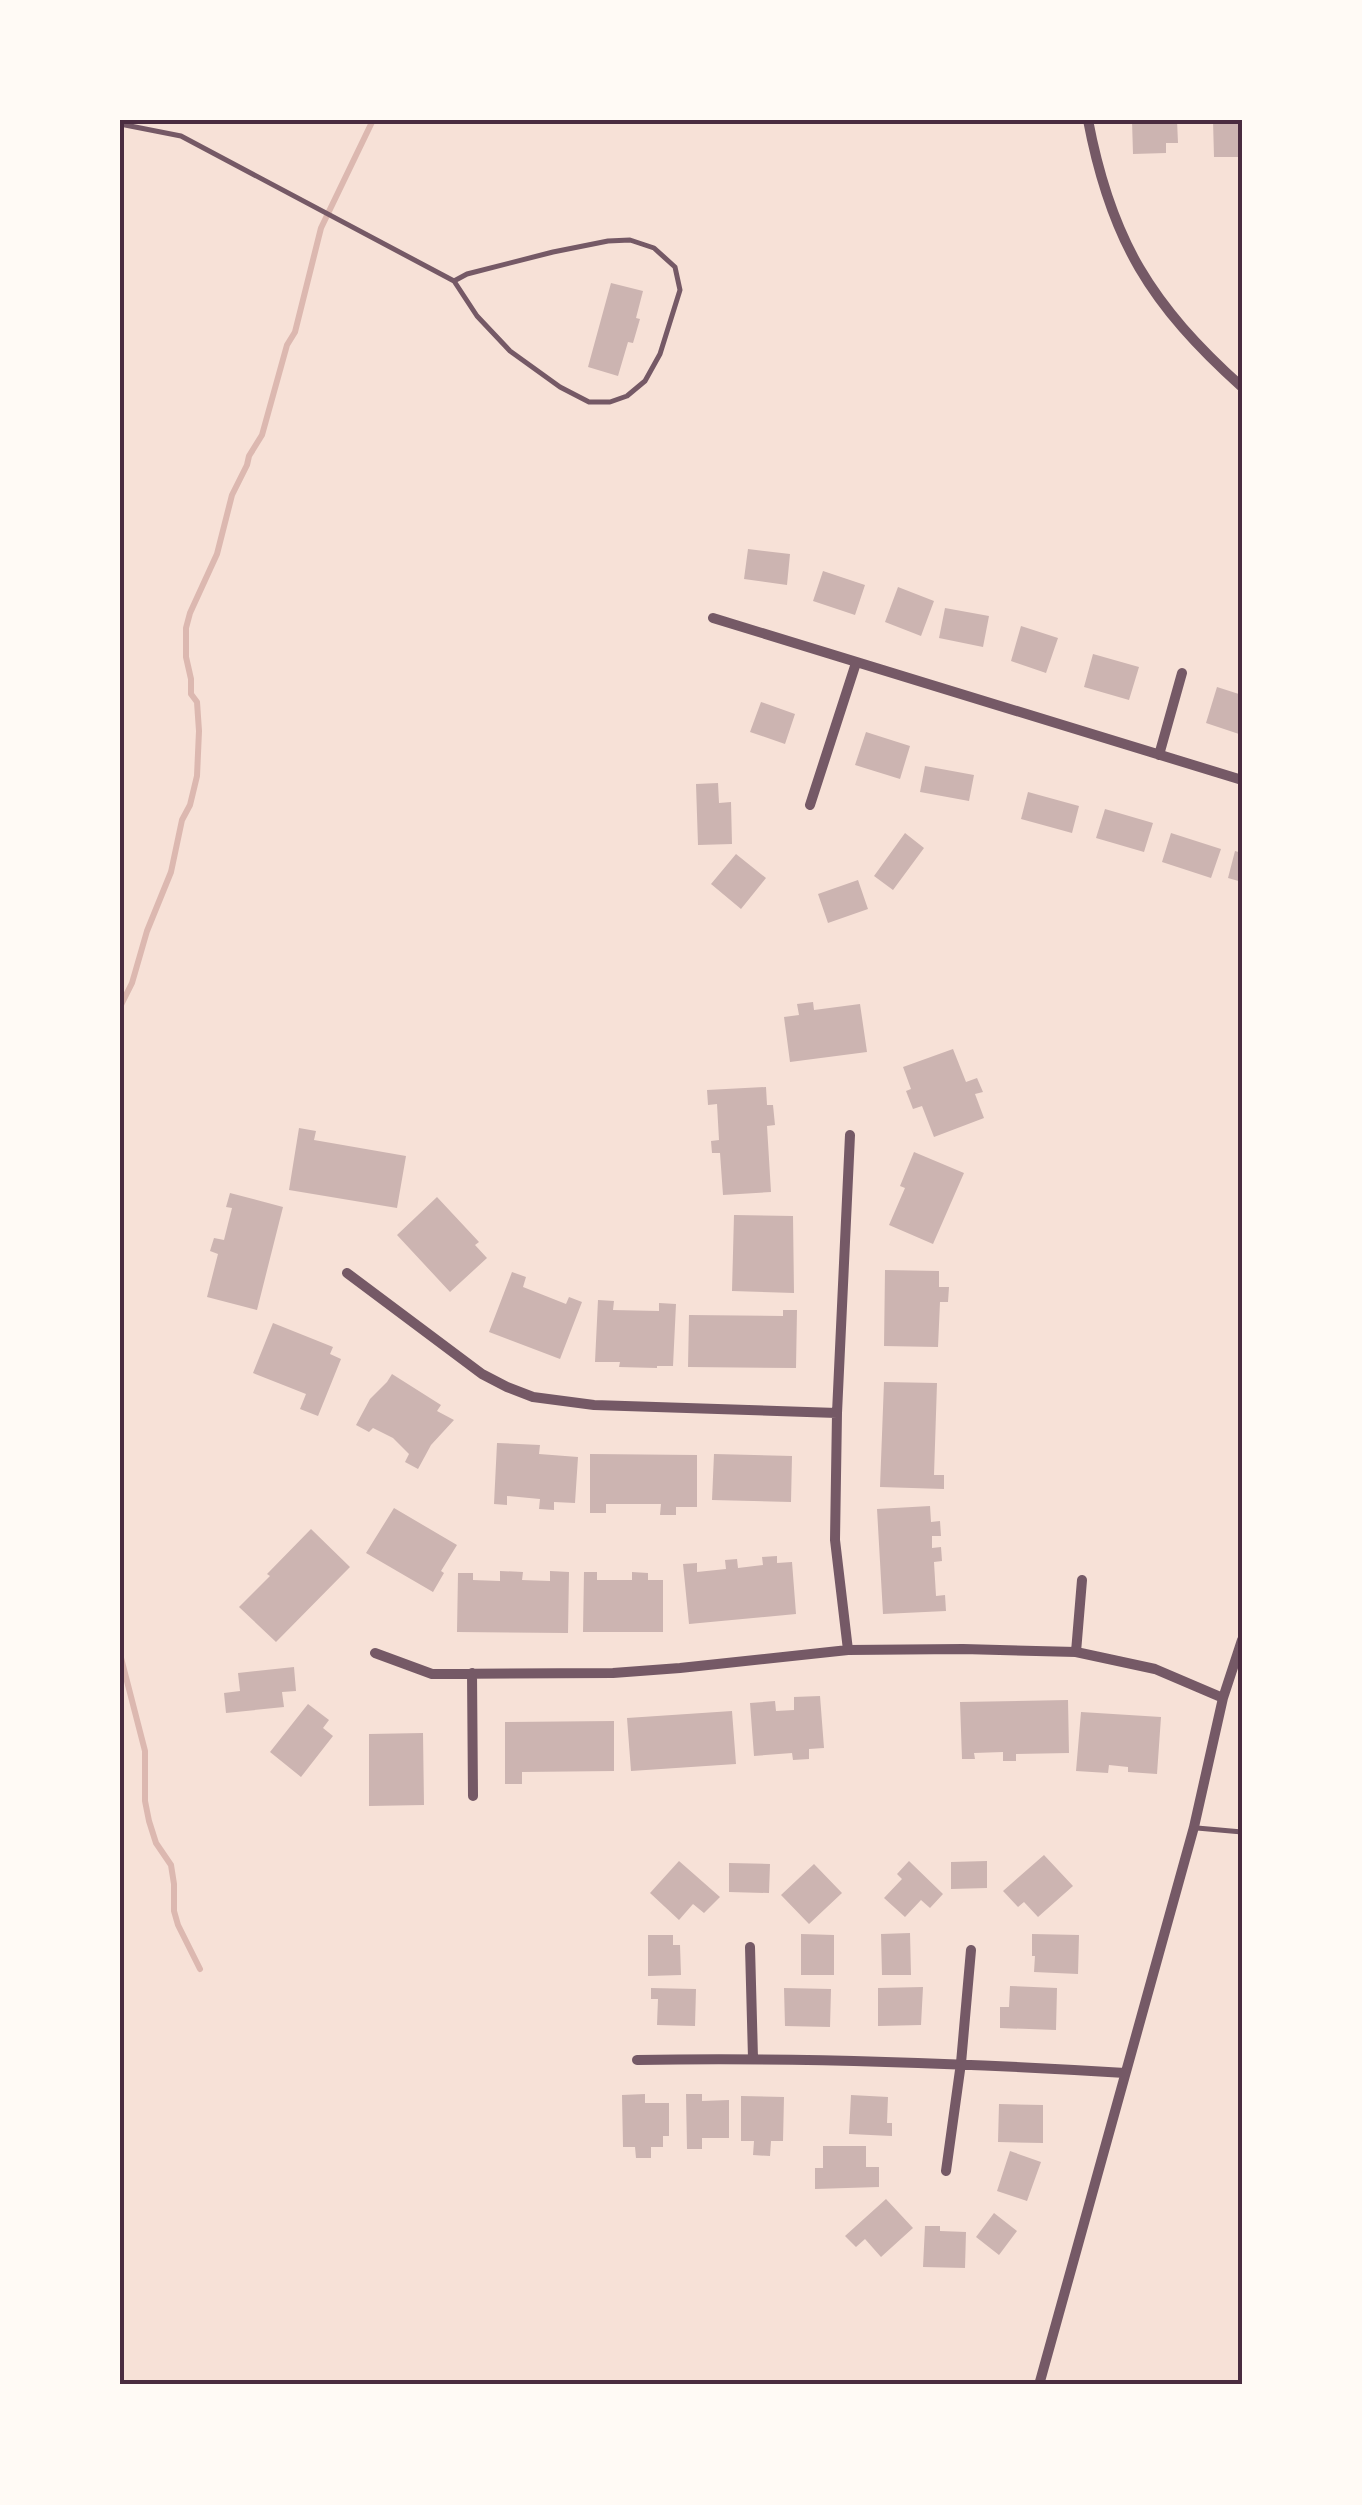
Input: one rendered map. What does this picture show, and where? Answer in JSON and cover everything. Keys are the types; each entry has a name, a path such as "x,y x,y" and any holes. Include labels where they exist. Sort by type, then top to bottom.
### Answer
{"street":[{"path":"1088,120 1110,209 1134,261 1162,306 1242,387"},
{"path":"713,618 1242,780"},
{"path":"810,804 856,662"},
{"path":"1159,755 1182,673"},
{"path":"848,1650 835,1540 850,1135"},
{"path":"347,1273 482,1374 533,1396 594,1404 837,1413"},
{"path":"1076,1652 1082,1580"},
{"path":"1039,2385 1194,1827 1223,1698 1242,1640"},
{"path":"375,1653 432,1674 613,1672 848,1650 1076,1652 1155,1669 1223,1698"},
{"path":"472,1673 472,1796"},
{"path":"750,1948 754,2058"},
{"path":"946,2171 971,1950"},
{"path":"637,2060 754,2058 961,2063 1125,2073"}],"lane":[{"path":"120,124 181,136 454,280 477,316 510,350 560,387 589,402 610,402 627,396 644,382 660,354 680,290 675,267 654,248 630,240 553,252 454,280"},
{"path":"1194,1827 1242,1832"}],"building":[{"path":"1132,120 1177,120 1178,143 1166,143 1166,153 1133,154"},
{"path":"1213,120 1242,120 1242,157 1214,157"},
{"path":"611,283 643,291 633,343 628,342 618,376 588,367"},
{"path":"748,549 790,554 787,585 744,579"},
{"path":"823,571 865,585 855,615 813,601"},
{"path":"898,587 934,601 921,636 885,622"},
{"path":"945,608 989,616 983,647 939,638"},
{"path":"1021,626 1058,638 1046,673 1011,661"},
{"path":"1093,654 1139,667 1129,700 1084,687"},
{"path":"1217,687 1242,695 1242,735 1206,723"},
{"path":"761,702 795,714 785,744 750,732"},
{"path":"866,732 910,746 900,779 855,765"},
{"path":"925,766 974,775 969,801 920,792"},
{"path":"718,783 719,803 731,802 732,844 698,845 696,784"},
{"path":"1028,792 1079,806 1072,833 1021,819"},
{"path":"1105,809 1153,823 1144,852 1096,838"},
{"path":"905,833 924,848 893,890 874,876"},
{"path":"1171,833 1221,849 1211,878 1162,862"},
{"path":"1235,851 1242,853 1242,882 1228,878"},
{"path":"736,854 766,878 741,909 711,884"},
{"path":"858,880 868,909 828,923 818,894"},
{"path":"813,1002 814,1010 860,1004 867,1052 790,1062 784,1017 799,1015 797,1004"},
{"path":"953,1049 966,1082 977,1078 983,1092 975,1094 984,1118 934,1137 922,1106 913,1109 903,1067"},
{"path":"766,1087 767,1105 773,1105 775,1125 767,1126 771,1192 723,1195 720,1153 712,1153 711,1141 719,1140 717,1104 708,1105 707,1090"},
{"path":"299,1128 316,1131 314,1140 406,1156 397,1208 289,1190"},
{"path":"914,1152 964,1173 933,1244 889,1225 905,1188 900,1186"},
{"path":"230,1193 283,1207 257,1310 207,1297 218,1254 210,1251 214,1238 224,1240 232,1208 226,1207"},
{"path":"437,1197 479,1242 475,1245 487,1258 450,1292 397,1235"},
{"path":"734,1215 793,1216 794,1293 732,1291"},
{"path":"885,1270 939,1271 939,1287 949,1287 948,1302 940,1302 938,1347 884,1346"},
{"path":"512,1272 526,1277 523,1287 566,1304 569,1297 582,1302 560,1359 489,1332"},
{"path":"598,1300 614,1301 613,1310 659,1311 659,1303 676,1304 673,1366 619,1367 620,1362 595,1362"},
{"path":"783,1310 797,1310 796,1368 688,1367 689,1315 783,1316"},
{"path":"273,1323 333,1347 330,1354 341,1359 318,1416 300,1409 306,1394 253,1373"},
{"path":"392,1374 441,1405 437,1411 454,1420 431,1445 418,1469 405,1462 409,1454 393,1438 356,1425 370,1399"},
{"path":"884,1382 937,1383 934,1475 944,1475 944,1489 880,1487"},
{"path":"497,1443 540,1445 539,1454 578,1457 575,1503 554,1502 554,1510 539,1509 540,1499 507,1496 507,1505 494,1504"},
{"path":"590,1454 697,1455 697,1507 676,1507 676,1515 660,1515 661,1504 606,1504 606,1513 590,1513"},
{"path":"714,1454 792,1456 791,1502 712,1500"},
{"path":"930,1506 931,1522 940,1521 941,1536 932,1536 932,1548 941,1547 942,1561 934,1562 936,1596 945,1595 946,1611 883,1614 877,1509"},
{"path":"394,1508 457,1545 433,1592 366,1553"},
{"path":"311,1529 350,1567 276,1642 239,1607"},
{"path":"777,1556 777,1563 792,1562 796,1614 689,1624 683,1564 697,1563 697,1572 726,1569 725,1560 737,1559 738,1568 763,1565 762,1557"},
{"path":"500,1571 523,1572 522,1580 550,1581 550,1571 569,1572 568,1633 457,1632 458,1573 473,1573 473,1580 500,1581"},
{"path":"584,1572 597,1572 597,1580 632,1580 632,1572 648,1573 648,1580 663,1580 663,1632 583,1632"},
{"path":"294,1667 296,1691 282,1692 284,1707 226,1713 224,1693 240,1691 238,1673"},
{"path":"820,1696 824,1748 809,1749 809,1759 793,1760 792,1753 754,1756 750,1703 775,1701 776,1711 794,1710 794,1697"},
{"path":"1068,1700 1069,1753 1016,1754 1016,1761 1003,1761 1003,1752 974,1753 975,1759 962,1759 960,1702"},
{"path":"308,1704 329,1720 323,1728 333,1736 301,1777 270,1752"},
{"path":"732,1711 736,1764 631,1771 627,1718"},
{"path":"1081,1712 1161,1717 1157,1774 1128,1772 1128,1767 1109,1765 1108,1773 1076,1771"},
{"path":"614,1721 614,1771 522,1772 522,1784 505,1784 505,1722"},
{"path":"423,1733 424,1805 369,1806 369,1734"},
{"path":"1044,1855 1073,1886 1038,1917 1024,1902 1018,1907 1003,1891"},
{"path":"679,1861 720,1897 704,1913 693,1904 679,1920 650,1893"},
{"path":"909,1861 943,1894 930,1908 921,1900 905,1917 884,1898 902,1879 897,1874"},
{"path":"987,1861 987,1888 951,1889 951,1862"},
{"path":"729,1863 770,1864 769,1893 729,1892"},
{"path":"814,1864 842,1893 809,1924 781,1895"},
{"path":"910,1933 911,1975 882,1975 881,1934"},
{"path":"801,1934 834,1935 834,1975 801,1975"},
{"path":"1032,1934 1079,1935 1078,1974 1034,1972"},
{"path":"648,1935 673,1935 673,1945 680,1945 681,1975 648,1976"},
{"path":"1010,1986 1057,1988 1056,2030 1000,2028 1000,2007 1009,2007"},
{"path":"923,1987 921,2025 878,2026 878,1988"},
{"path":"651,1988 696,1989 695,2026 657,2025 658,1999 651,1999"},
{"path":"784,1988 831,1989 830,2027 785,2026"},
{"path":"645,2094 645,2103 669,2103 669,2136 663,2136 663,2147 651,2147 651,2158 636,2158 635,2147 623,2147 622,2095"},
{"path":"686,2094 702,2094 702,2101 729,2100 729,2138 702,2138 702,2149 687,2149"},
{"path":"851,2095 888,2097 887,2123 892,2123 892,2136 849,2134"},
{"path":"741,2096 784,2097 783,2141 771,2141 770,2156 753,2155 754,2141 741,2141"},
{"path":"999,2104 1043,2105 1043,2143 998,2142"},
{"path":"823,2146 866,2146 866,2167 879,2167 879,2187 815,2189 815,2168 823,2168"},
{"path":"1010,2151 1041,2162 1027,2201 997,2191"},
{"path":"886,2199 913,2228 881,2257 865,2239 856,2247 845,2236"},
{"path":"994,2213 1017,2231 999,2255 976,2237"},
{"path":"925,2226 966,2232 965,2268 923,2267"}],"waterway":[{"path":"120,1016 171,872 197,776 197,702 191,694 186,657 190,613 217,554 232,495 262,435 287,345 295,332 321,228 373,120"},
{"path":"120,1654 145,1751 149,1821 156,1843 171,1865 174,1911 200,1969"}]}
